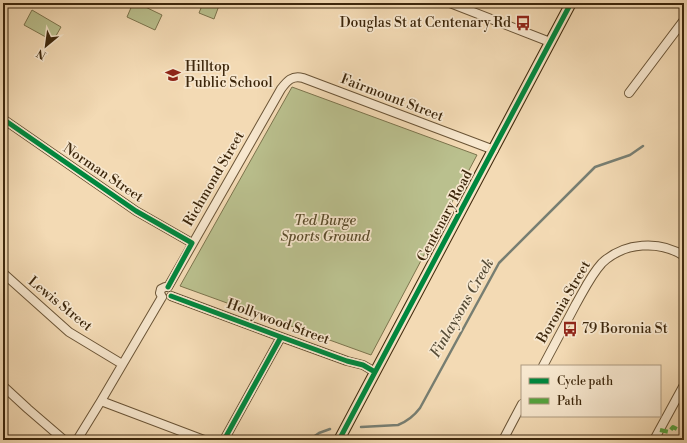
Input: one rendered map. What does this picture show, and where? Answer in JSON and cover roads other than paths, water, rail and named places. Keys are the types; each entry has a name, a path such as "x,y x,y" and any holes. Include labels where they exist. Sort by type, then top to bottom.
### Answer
{"main road":[{"name":"Centenary Road","path":"339,440 571,3"}],"street":[{"path":"450,3 550,42"},
{"path":"629,93 684,20"},
{"name":"Fairmount Street","path":"284,85 289,79 295,77 303,78 494,150"},
{"name":"Richmond Street","path":"168,287 284,85"},
{"name":"Norman Street","path":"3,119 136,211 192,243"},
{"name":"Boronia Street","path":"544,365 595,271 604,261 621,251 642,246 661,246 682,255"},
{"name":"Lewis Street","path":"3,273 69,332 122,364"},
{"path":"165,286 168,287 172,291 171,296 167,299 162,297 160,289 165,286"},
{"name":"Hollywood Street","path":"171,296 347,361 363,365 375,372"},
{"path":"76,440 101,401 162,297"},
{"path":"224,440 281,337"},
{"path":"654,440 684,385"},
{"path":"3,386 28,410 64,440"},
{"path":"101,401 204,440"},
{"path":"503,440 521,406"}],"waterway":[{"name":"Finlaysons Creek","path":"361,427 398,425 408,420 420,408 499,263 595,167 630,155 643,146"},
{"name":"Finlaysons Creek","path":"309,440 319,433 330,429"}],"place":[{"name":"Douglas St at Centenary Rd","path":"523,23"},
{"name":"Hilltop Public School","path":"173,75"},
{"name":"79 Boronia St","path":"570,329"}],"park label":[{"name":"Ted Burge Sports Ground","path":"325,230"}]}
